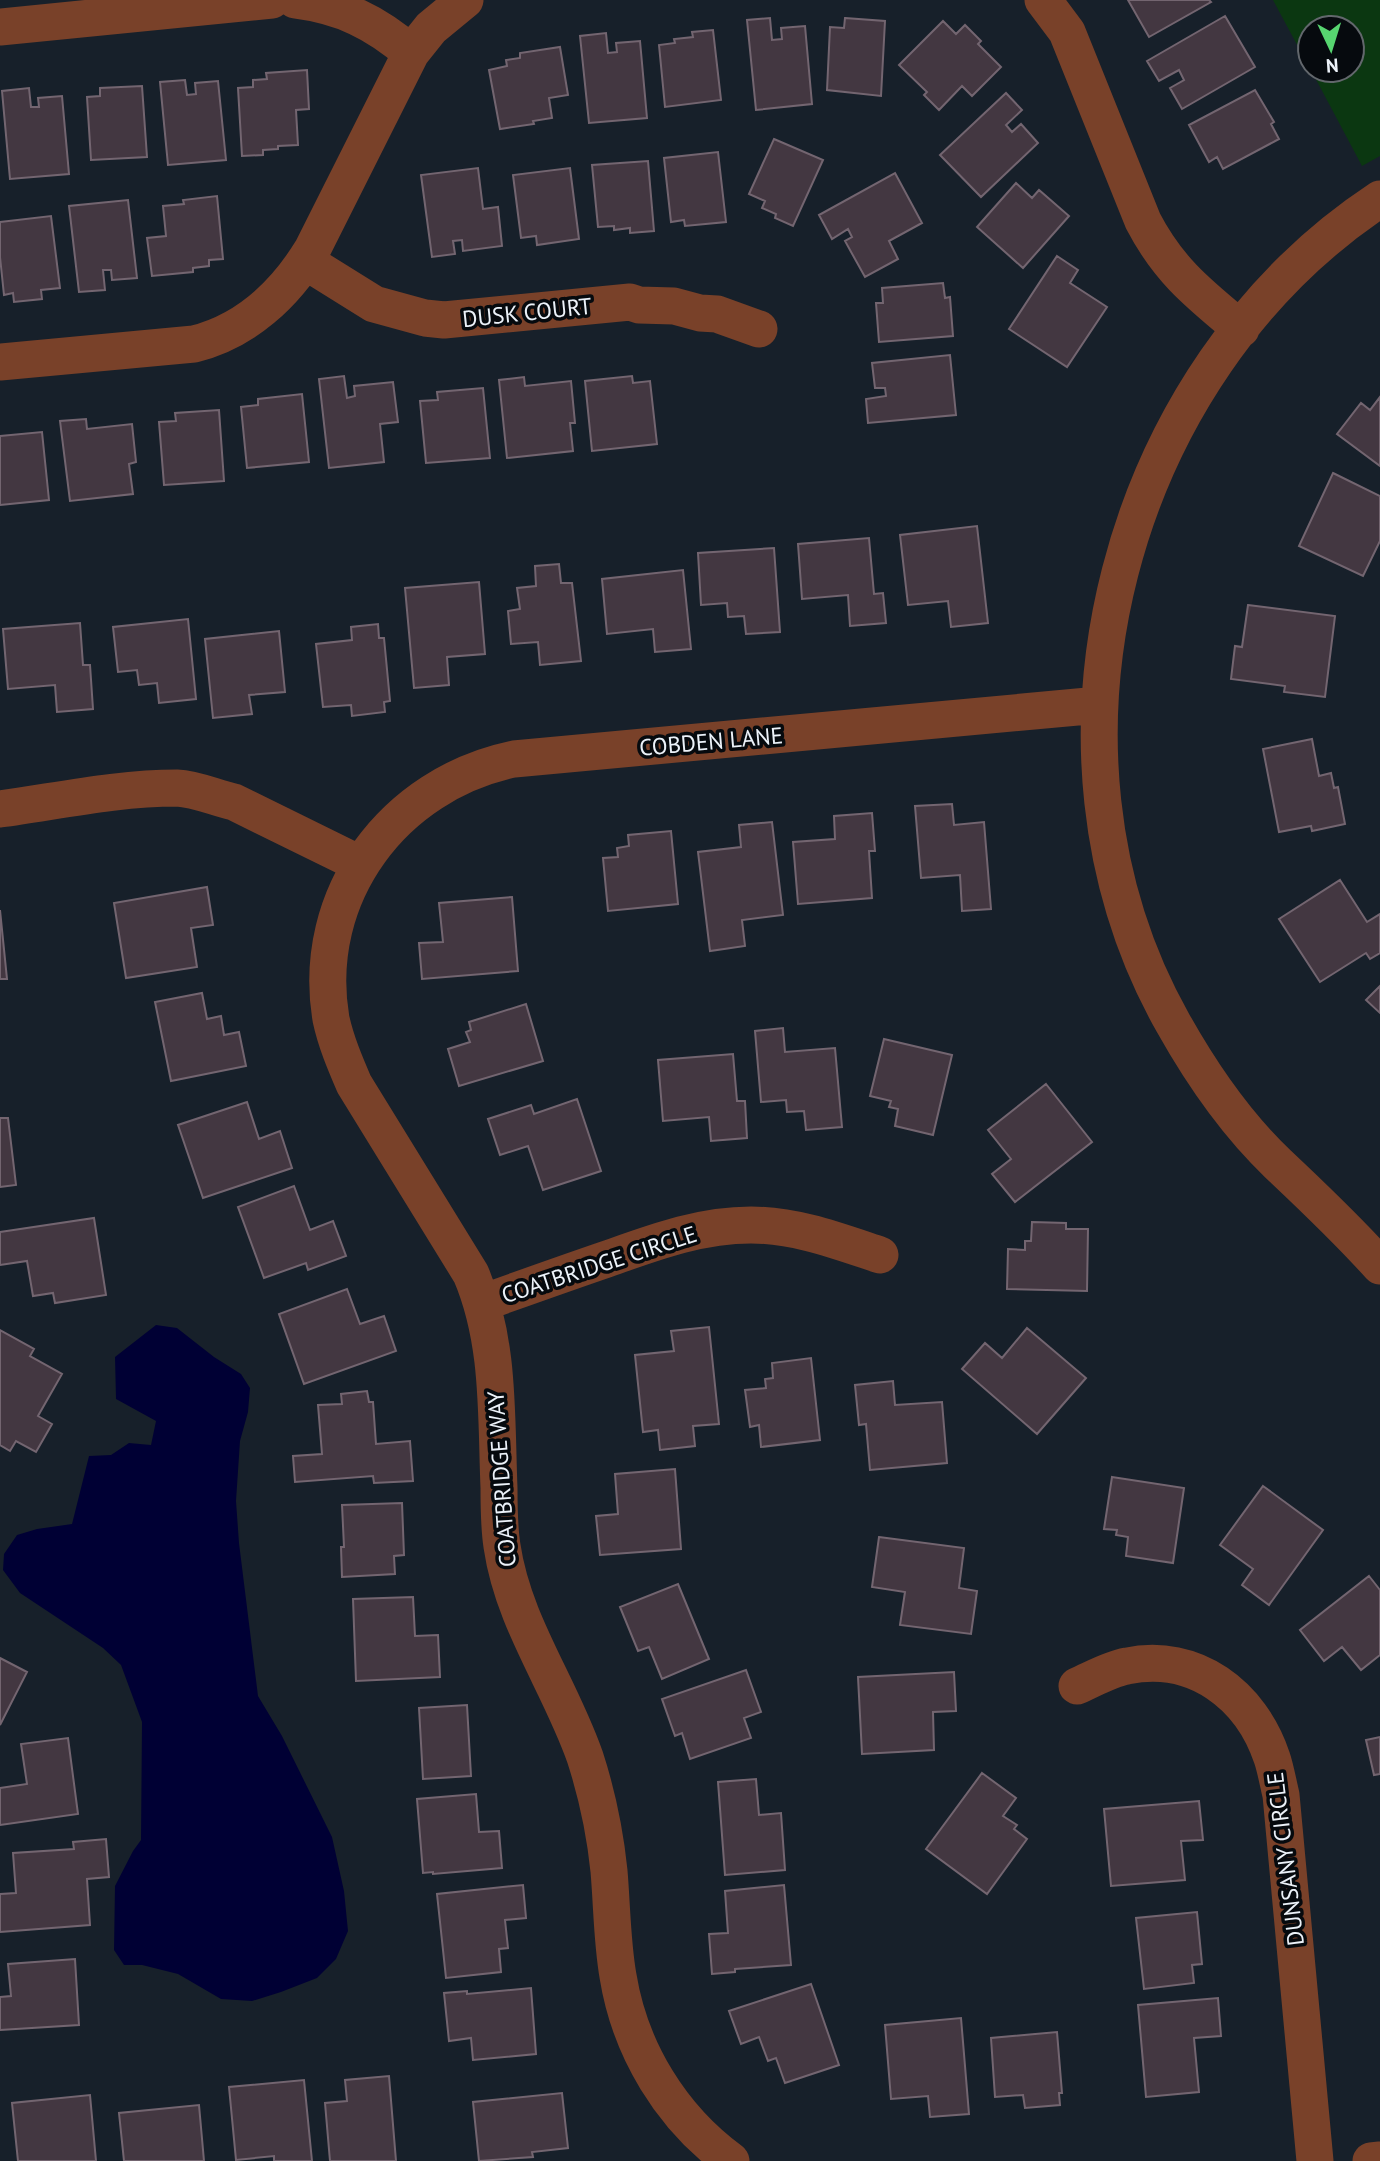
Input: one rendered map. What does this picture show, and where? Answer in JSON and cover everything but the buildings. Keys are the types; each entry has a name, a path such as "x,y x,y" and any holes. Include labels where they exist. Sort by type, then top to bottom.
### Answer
{"street":[{"path":"0,27 272,0"},
{"path":"295,0 328,6 354,15 384,31 411,53"},
{"path":"0,362 194,344 238,327 270,303 305,261 411,53 431,28 466,0"},
{"path":"1043,0 1067,32 1153,241 1188,285 1241,328"},
{"path":"1380,199 1356,214 1276,286 1230,341 1173,431 1143,497 1116,583 1103,653 1099,705 1100,777 1110,849 1120,892 1137,944 1171,1020 1229,1109 1278,1164 1380,1266"},
{"name":"DUSK COURT","path":"305,261 374,304 425,318 444,320 630,302 717,314 759,330"},
{"name":"COBDEN LANE","path":"360,864 383,833 410,806 459,776 495,763 514,759 1099,705"},
{"path":"0,809 134,791 179,788 213,795 234,803 360,864"},
{"name":"COATBRIDGE WAY","path":"360,864 339,912 331,947 329,999 336,1037 354,1084 460,1255 482,1303 494,1357 500,1530 506,1574 520,1613 580,1746 599,1805 609,1868 618,1975 631,2030 667,2097 707,2153"},
{"name":"COATBRIDGE CIRCLE","path":"482,1303 671,1236 712,1227 752,1225 787,1228 833,1238 880,1255"},
{"name":"DUNSANY CIRCLE","path":"1077,1686 1126,1666 1160,1663 1195,1670 1212,1678 1234,1697 1256,1724 1272,1758 1281,1795 1315,2161"},
{"path":"1371,2161 1380,2160"}],"green space":[{"path":"1273,0 1380,0 1380,156 1362,166 1318,84 1366,84 1366,14 1296,14 1296,43"}],"shaded area":[{"path":"156,1325 177,1328 241,1374 250,1388 248,1412 240,1441 236,1501 258,1696 282,1736 332,1837 344,1891 348,1931 336,1959 317,1978 252,2001 221,1999 178,1974 142,1965 124,1965 114,1950 115,1886 141,1840 142,1722 121,1665 103,1648 20,1593 3,1570 4,1554 17,1535 72,1524 89,1456 111,1455 129,1443 151,1445 156,1421 116,1399 115,1357"}]}
